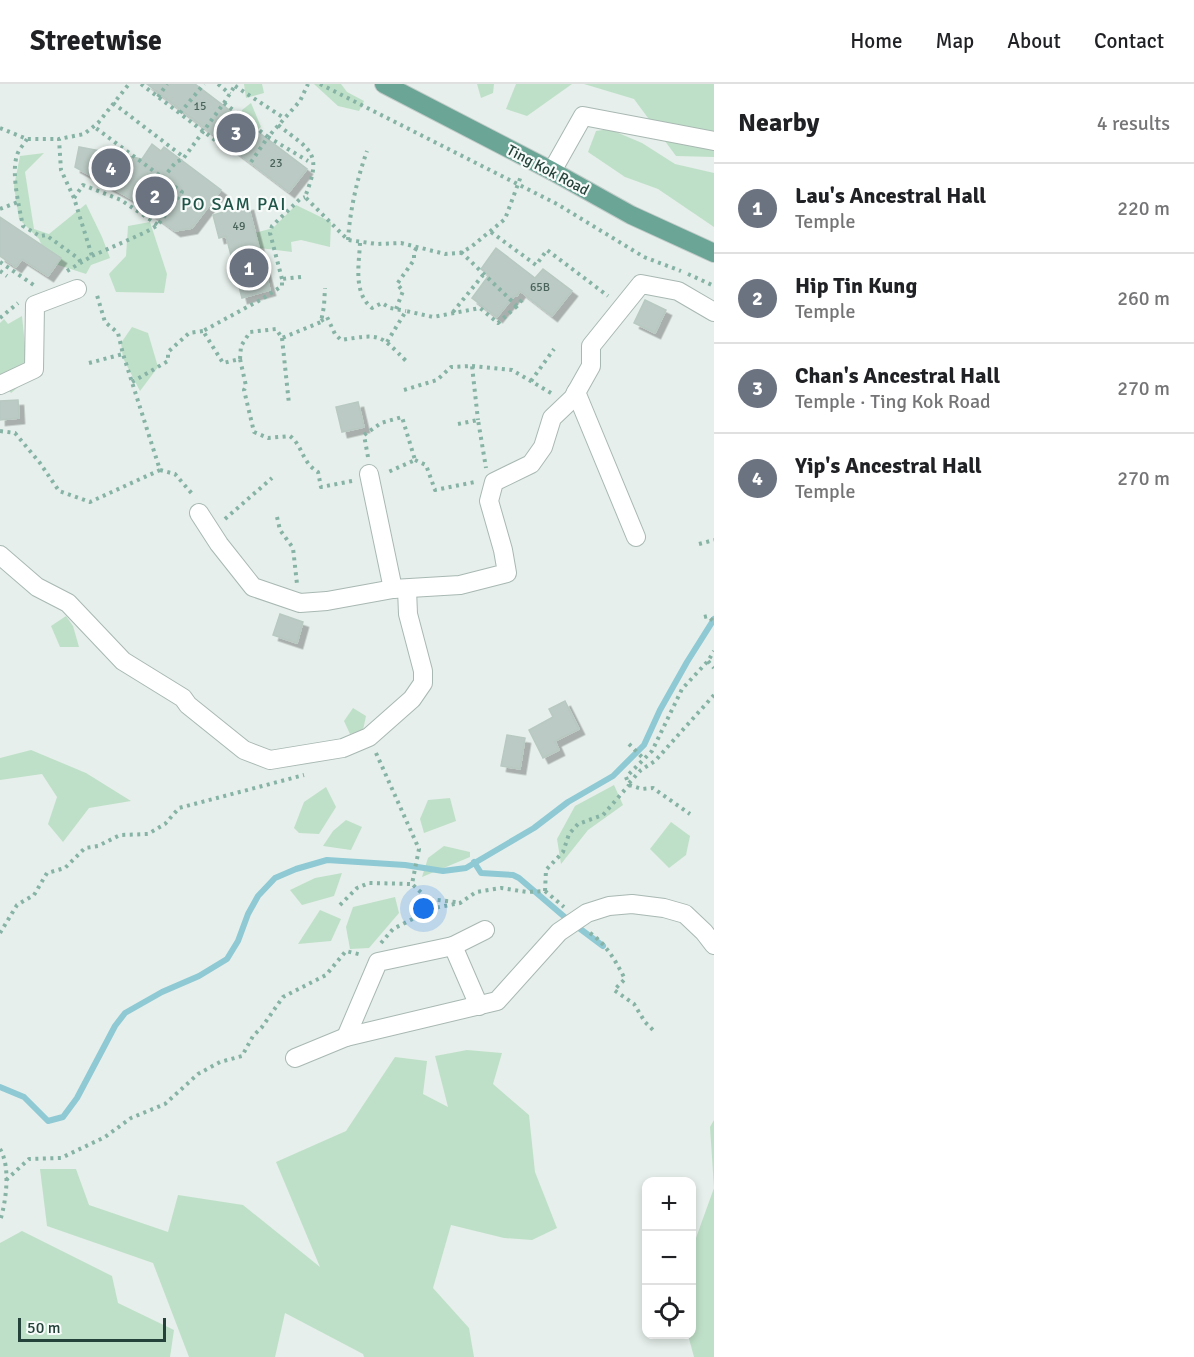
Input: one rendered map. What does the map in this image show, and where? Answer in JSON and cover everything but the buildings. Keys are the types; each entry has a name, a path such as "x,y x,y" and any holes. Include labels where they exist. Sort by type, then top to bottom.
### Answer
{"main road":[{"name":"Ting Kok Road","path":"384,84 552,171 631,215 714,253"}],"street":[{"path":"552,171 583,116 714,141"},
{"path":"202,514 219,544 253,587 299,603 327,601 400,589 460,585 507,573 489,501 494,482 531,464 543,447 552,418 572,398 591,366 591,346 641,284 678,291 714,312"},
{"path":"0,385 34,369 36,305 85,286"},
{"path":"572,398 636,537"},
{"path":"0,555 37,587 68,603 123,661 183,698 188,705 244,750 270,760 343,748 369,737 412,699 423,682 423,671 370,476"},
{"path":"295,1058 346,1037 497,1001 560,932 587,913 609,906 632,904 664,908 685,914 714,945"},
{"path":"346,1037 378,962 453,946 485,930"},
{"path":"453,946 479,1006"}],"path":[{"path":"0,128 27,139 59,139 84,134 129,84"},
{"path":"141,84 228,150"},
{"path":"158,96 167,84"},
{"path":"180,113 204,84"},
{"path":"218,84 231,94"},
{"path":"251,162 268,137 300,101 308,84"},
{"path":"320,84 557,204 644,257 714,286"},
{"path":"163,178 176,162 183,159 224,104 235,85 285,118"},
{"path":"113,104 181,155 183,159"},
{"path":"224,104 268,137 308,161"},
{"path":"132,382 168,361 168,352 189,333 203,331 282,286 270,233 272,226 305,197 314,175 314,164 309,148 278,125"},
{"path":"64,273 92,256 158,225 182,192 93,126"},
{"path":"27,139 17,154 15,166 23,226 40,236 46,235 79,259 81,263"},
{"path":"59,139 61,170 74,198 92,256"},
{"path":"348,240 349,222 367,151"},
{"path":"305,197 348,240 360,243 401,243 445,254 461,252 506,219 521,176"},
{"path":"74,198 83,185 121,200 158,225"},
{"path":"0,209 18,202"},
{"path":"490,232 536,265 547,250 622,308"},
{"path":"360,243 358,278 363,301 372,308 382,303 396,309 433,317 480,308 498,323 524,297"},
{"path":"396,309 403,291 397,284 414,260 417,247"},
{"path":"461,252 517,306"},
{"path":"0,262 39,288 30,294"},
{"path":"0,271 7,276"},
{"path":"453,313 483,275"},
{"path":"282,279 301,277"},
{"path":"85,286 105,322 118,333 160,470"},
{"path":"321,322 325,288"},
{"path":"1,316 21,300"},
{"path":"387,342 406,311"},
{"path":"282,338 321,322 327,317 335,334 341,340 373,335 387,342 406,362"},
{"path":"289,404 282,338 276,329 250,332 241,346 240,359 246,386 244,390 254,432 268,438 290,436 295,440 309,467 318,472 321,487 370,476"},
{"path":"203,331 223,363 240,359"},
{"path":"531,381 554,349"},
{"path":"89,363 123,354"},
{"path":"404,390 437,380 452,367 472,366 512,370 531,381 572,398"},
{"path":"472,366 486,470 483,476"},
{"path":"458,424 478,420"},
{"path":"0,431 15,433 59,491 90,502 160,470 176,474 202,514 218,525 272,477"},
{"path":"415,460 426,465 435,490 479,481"},
{"path":"277,518 280,530 293,548 299,603"},
{"path":"699,544 714,540"},
{"path":"707,617 714,622"},
{"path":"690,814 653,788 642,789 629,784 626,777 642,758 652,751 682,688 708,661 714,651"},
{"path":"708,661 714,668"},
{"path":"380,944 393,928 434,908 460,903 476,892 501,888 543,892 546,870 563,852 569,834 578,824 603,815 641,770 655,761 714,695"},
{"path":"369,737 419,849 412,883"},
{"path":"629,744 642,758"},
{"path":"0,933 17,905 34,895 47,873 64,868 85,848 98,846 120,835 148,834 165,824 179,808 315,772"},
{"path":"340,905 357,888 369,883 412,883 428,899 460,903"},
{"path":"572,923 601,941 611,952 625,979 614,990 634,1004 653,1030"},
{"path":"6,1180 29,1159 61,1158 105,1137 131,1118 165,1104 198,1074 220,1062 242,1056 253,1036 262,1027 282,997 326,975 346,951 362,955"},
{"path":"0,1149 7,1165 3,1212 0,1221"}],"green space":[{"path":"244,84 262,84 264,93 246,98"},
{"path":"314,84 341,84 347,92 364,101 359,111 338,106"},
{"path":"477,84 494,84 493,93 481,98"},
{"path":"516,84 572,84 527,116 506,109"},
{"path":"584,84 714,84 714,157 676,156 634,99"},
{"path":"251,103 261,127 246,137 240,126 242,110"},
{"path":"609,129 642,143 675,164 714,173 714,227 658,189 625,177 588,152 596,131"},
{"path":"44,153 25,172 34,229 49,234 86,204 110,258 91,265 86,274 49,262 39,239 19,219 14,186 20,156"},
{"path":"296,205 331,222 330,247 301,240 291,242 292,252 237,245 228,248 230,240 273,228"},
{"path":"150,222 167,274 164,293 116,292 109,274 126,256 128,226"},
{"path":"22,316 25,345 37,359 29,378 11,393 0,380 0,323 4,319 8,324"},
{"path":"132,327 148,333 158,367 140,391 123,358 121,343"},
{"path":"66,616 73,626 79,647 60,647 51,626"},
{"path":"353,708 366,716 363,730 350,734 344,721"},
{"path":"31,750 86,773 131,801 89,808 63,842 48,824 57,797 42,774 0,780 0,758"},
{"path":"614,785 623,805 588,830 561,864 557,839 575,806"},
{"path":"326,787 336,807 319,834 299,833 294,828 304,802"},
{"path":"450,798 456,821 424,833 420,819 428,800"},
{"path":"346,820 362,827 351,850 323,846 333,831"},
{"path":"671,822 690,836 686,855 669,868 650,849"},
{"path":"444,846 470,852 470,857 422,877 428,858"},
{"path":"342,873 334,896 302,905 290,890 315,878"},
{"path":"395,897 399,913 369,948 350,949 346,927 353,907"},
{"path":"320,910 341,919 331,941 298,944"},
{"path":"467,1050 502,1053 493,1084 529,1115 535,1172 557,1228 532,1240 504,1238 451,1225 433,1288 469,1328 474,1357 364,1357 363,1354 285,1313 275,1357 189,1357 153,1263 47,1226 40,1169 76,1169 89,1205 168,1232 178,1195 243,1205 320,1267 276,1162 346,1131 395,1057 427,1061 423,1094 448,1107 435,1056"},
{"path":"714,1120 714,1188 710,1127"},
{"path":"714,1188 714,1357 694,1357 689,1339 696,1339 696,1238"},
{"path":"22,1231 112,1276 118,1303 174,1330 170,1357 0,1357 0,1243"}],"waterway":[{"path":"0,1087 24,1097 48,1121 63,1117 77,1098 115,1026 125,1013 162,992 199,976 227,959 238,941 248,914 258,896 275,878 327,860 405,865 443,871 466,868 534,828 568,802 613,776 644,745 660,710 714,619"},
{"path":"474,862 481,873 513,875 519,878 603,946"}],"place":[{"name":"Chan's Ancestral Hall","path":"236,133"},
{"name":"Yip's Ancestral Hall","path":"111,168"},
{"name":"Hip Tin Kung","path":"155,196"},
{"name":"Lau's Ancestral Hall","path":"249,268"}],"district":[{"name":"PO SAM PAI","path":"234,204"}]}
